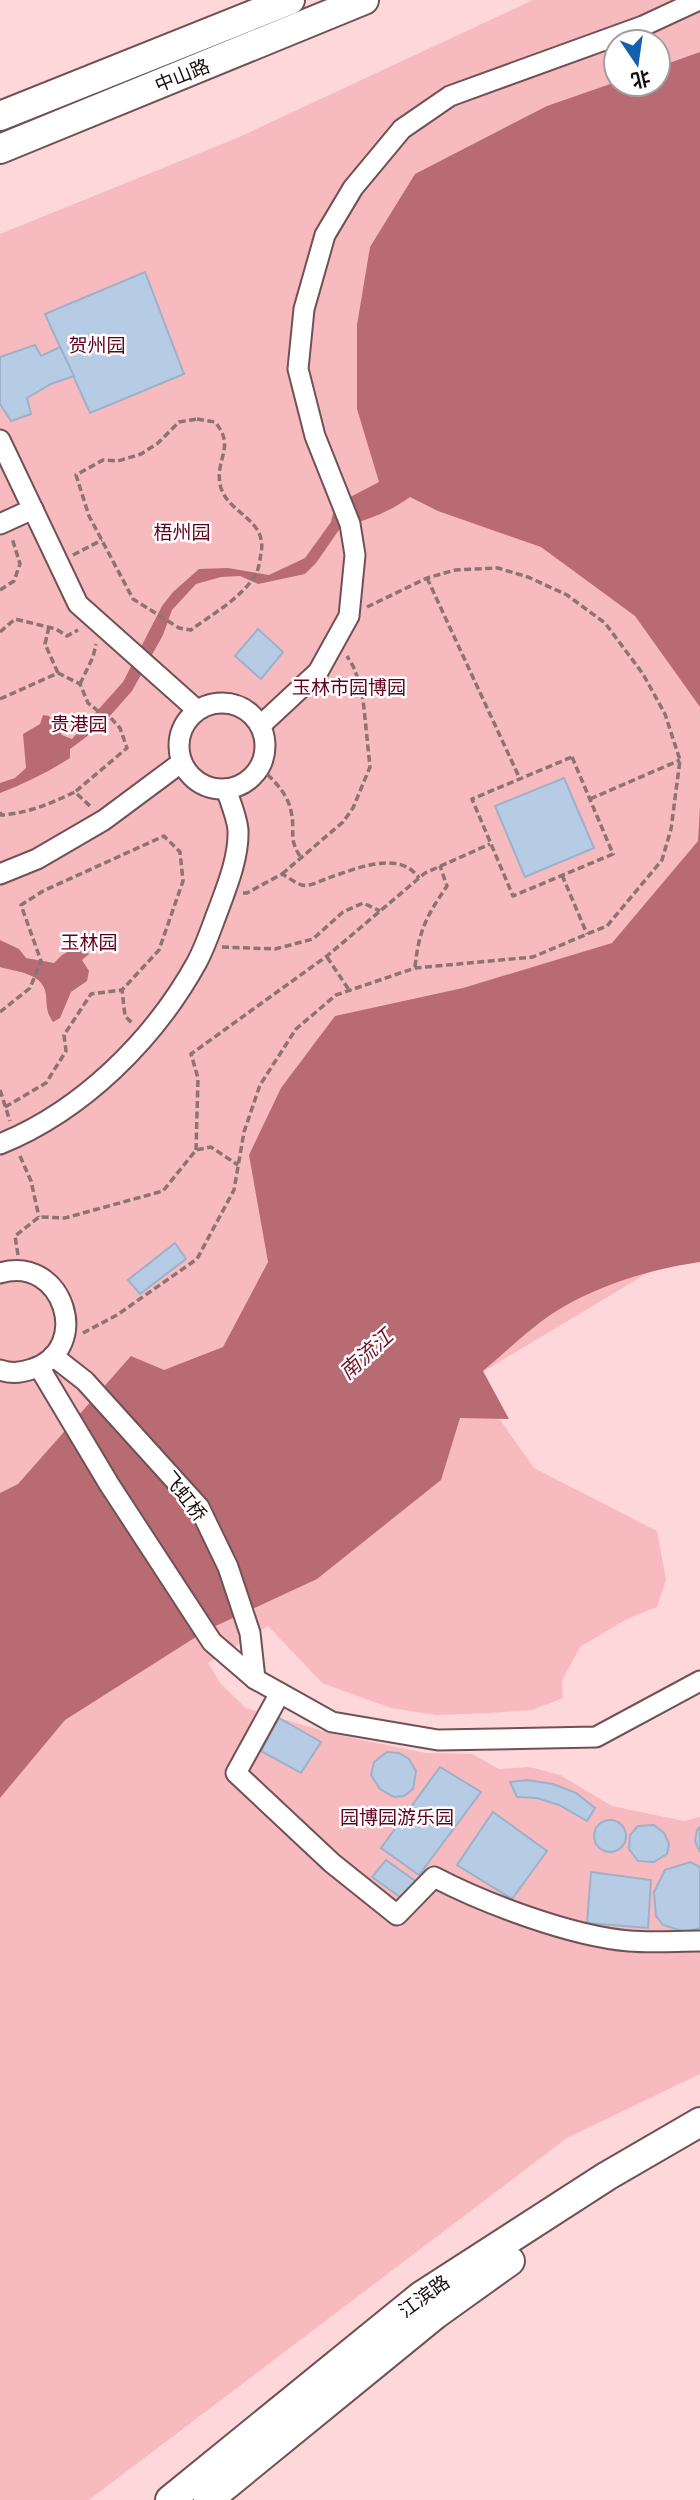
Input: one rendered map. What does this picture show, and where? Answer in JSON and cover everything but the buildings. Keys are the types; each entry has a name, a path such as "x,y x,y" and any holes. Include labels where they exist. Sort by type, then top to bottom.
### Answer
{"main road":[{"name":"中山路","path":"0,116 290,0"},
{"name":"中山路","path":"0,149 364,0"},
{"name":"江滨路","path":"170,2500 421,2296 607,2176 700,2122"},
{"name":"江滨路","path":"208,2500 480,2281 585,2210 700,2141"}],"street":[{"path":"260,726 317,673 349,616 355,555 350,524 315,436 298,369 304,309 325,234 353,188 402,129 450,96 643,26 699,0"},
{"path":"0,440 85,622 141,660 198,710"},
{"path":"3,523 33,509"},
{"path":"218,703 240,706 252,714 260,726 265,747 260,767 251,778 240,785 226,789 199,783 181,762 178,748 180,733 187,720 198,710 218,703"},
{"path":"0,874 37,859 104,820 181,762"},
{"path":"8,1141 26,1134 83,1096 144,1036 169,1007 198,961 232,873 238,830 226,789"},
{"path":"10,1272 36,1275 49,1283 60,1296 66,1319 51,1355 62,1403 109,1484 212,1642 255,1679 332,1722 438,1740 596,1737 700,1681"},
{"path":"0,1370 22,1373 51,1355"},
{"name":"飞虹桥","path":"51,1355 85,1381 199,1507 228,1567 250,1633 255,1679"},
{"path":"280,1693 236,1773 331,1863 397,1915 434,1877 470,1896 570,1929 628,1941 700,1941"}],"path":[{"path":"197,419 215,422 225,433 226,444 220,469 221,487 229,504 244,514 259,531 262,548 257,572 244,589 191,630 178,628 133,599 102,540 89,516 76,475 103,460 118,461 141,454 158,443 179,422 197,419"},
{"path":"0,590 14,581 20,564 3,523"},
{"path":"59,562 102,540"},
{"path":"51,1355 117,1315 197,1259 234,1190 244,1132 260,1085 296,1029 336,995 415,968 533,957 607,926 662,860 671,829 680,760 665,714 643,674 605,623 567,595 528,577 498,568 456,570 427,578 349,616"},
{"path":"427,578 520,779"},
{"path":"0,632 15,619 49,627 67,636 85,622 96,644 80,684"},
{"path":"0,812 21,814 41,809 75,792 127,748 120,728 109,716 88,703 80,684 58,673 45,644 49,627"},
{"path":"224,893 247,893 282,874 344,822 353,808 370,767 362,689 353,666 336,640"},
{"path":"0,699 58,673"},
{"path":"572,757 590,799 613,854 513,896 472,799 572,757"},
{"path":"590,799 680,760"},
{"path":"260,767 281,788 291,809 293,846 302,859"},
{"path":"75,792 104,820"},
{"path":"0,1012 30,988 41,961 21,905 43,891 164,836 180,852 183,881 159,950 122,990 91,994 64,1035 66,1051 46,1083 5,1107"},
{"path":"10,1272 15,1236 39,1217 65,1218 163,1191 195,1150 198,1078 191,1054 327,956 419,878 490,844"},
{"path":"282,874 302,885 311,885 342,873 391,861 412,868 419,878"},
{"path":"415,968 419,938 428,914 447,886 440,866"},
{"path":"562,875 587,934"},
{"path":"204,947 275,949 313,939 343,912 363,903 380,911"},
{"path":"327,956 349,990"},
{"path":"122,990 125,1016 144,1036"},
{"path":"0,1090 5,1107 8,1141 31,1181 39,1217"},
{"path":"195,1150 211,1147 238,1165"}],"green space":[{"name":"玉林市园博园","path":"533,0 700,0 700,1249 684,1251 471,1379 534,1468 657,1531 666,1580 657,1607 627,1619 580,1647 562,1681 563,1698 532,1710 436,1715 391,1708 322,1683 268,1626 208,1663 221,1684 246,1708 333,1734 426,1753 472,1754 499,1769 530,1767 560,1775 612,1806 684,1821 700,1817 700,2074 567,2138 89,2500 0,2500 0,234 237,138"}],"water":[{"path":"700,52 700,707 635,616 541,547 438,511 410,497 377,515 341,527 305,574 258,584 240,576 221,577 196,584 172,610 163,635 132,691 101,726 70,749 70,758 0,793 0,783 15,778 26,768 23,734 40,724 43,715 49,716 62,735 72,739 123,682 162,606 173,592 199,569 228,568 269,575 305,558 331,522 335,505 379,482 357,409 357,325 370,247 415,174 547,106 602,87 602,98 672,98 672,62"},
{"name":"南流江","path":"700,807 700,1262 645,1273 609,1285 574,1301 538,1324 483,1371 509,1419 460,1418 441,1480 317,1579 207,1630 65,1720 0,1798 0,1493 18,1484 131,1356 164,1370 223,1347 268,1262 249,1155 281,1088 335,1016 463,988 612,943 698,841"},
{"path":"0,940 19,949 26,958 54,963 62,955 81,945 89,954 82,960 89,971 87,981 71,992 60,1018 53,1022 40,982 29,975 0,967"}],"park label":[{"name":"贺州园","path":"97,345"},
{"name":"梧州园","path":"182,532"},
{"name":"贵港园","path":"79,724"},
{"name":"玉林园","path":"89,942"},
{"name":"园博园游乐园","path":"397,1817"}]}
